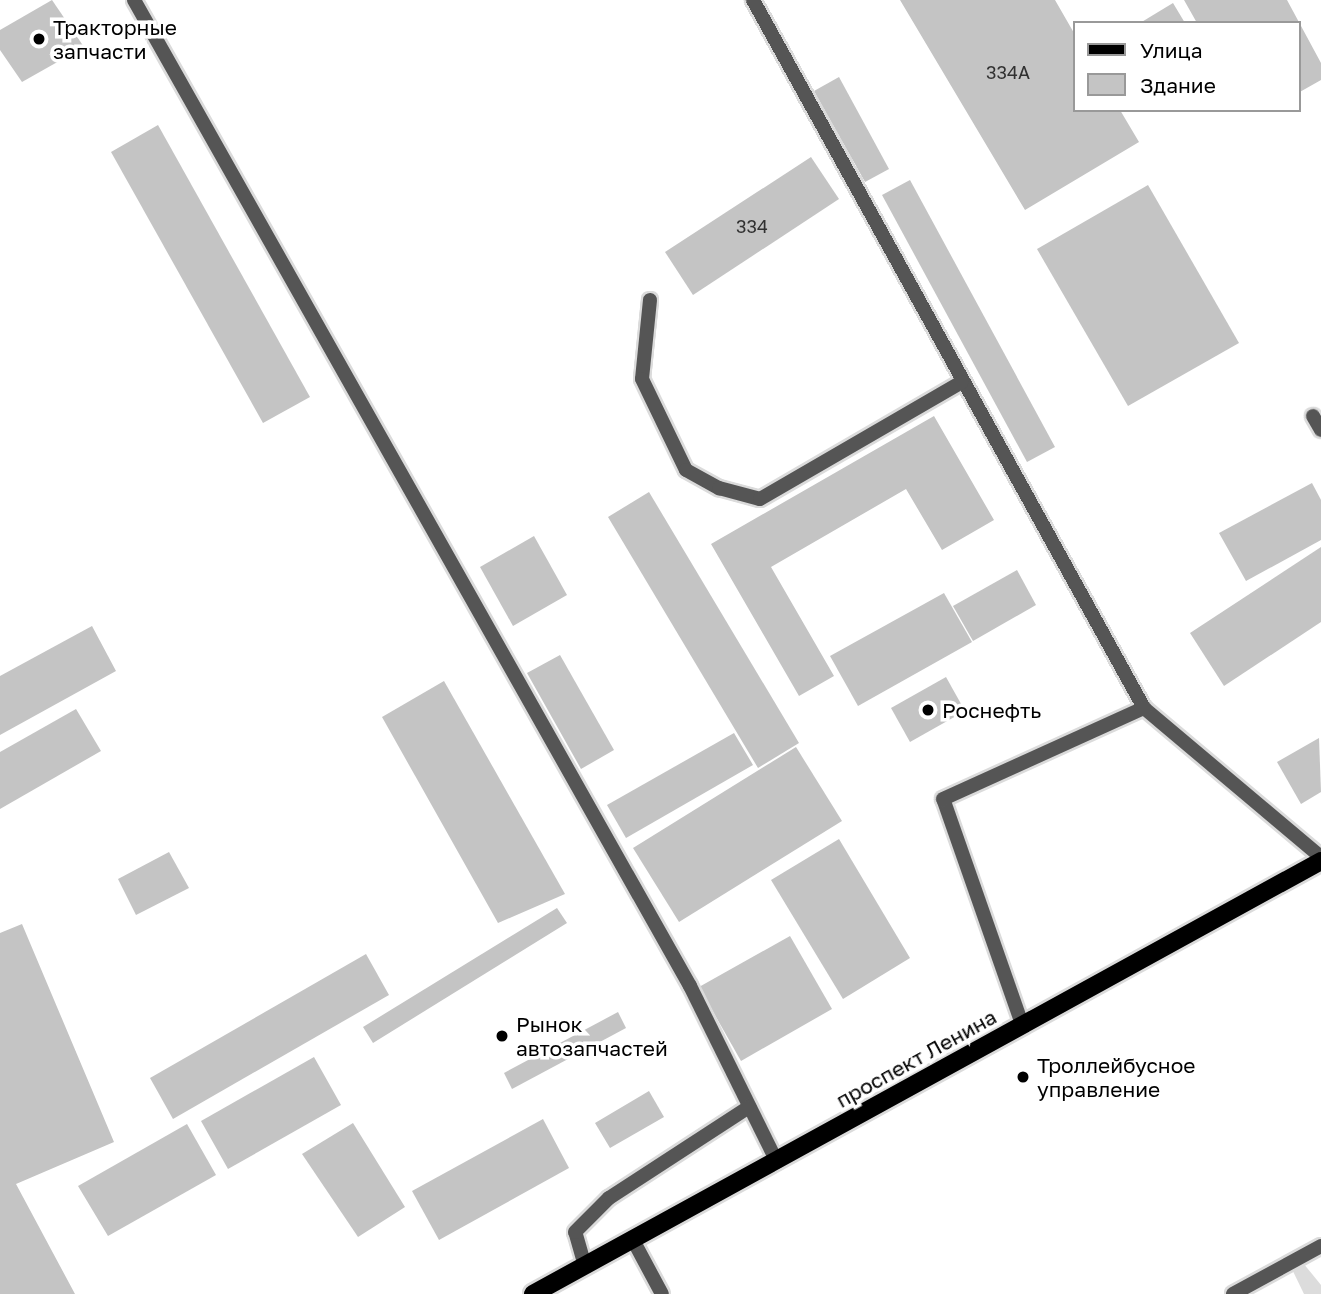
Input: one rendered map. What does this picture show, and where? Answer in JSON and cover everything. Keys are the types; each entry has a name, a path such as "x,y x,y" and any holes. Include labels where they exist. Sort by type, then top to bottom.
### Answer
{"main road":[{"name":"проспект Ленина","path":"533,1294 777,1162 1321,859"}],"lane":[{"path":"134,0 683,974 777,1162"},
{"path":"754,0 962,382 1144,708 1321,859"},
{"path":"650,300 642,379 686,470 719,488 760,499 962,382"},
{"path":"1313,416 1321,430"},
{"path":"1022,1024 943,799 1144,708"},
{"path":"585,1266 575,1232 609,1198 750,1107"},
{"path":"633,1240 662,1294"},
{"path":"1233,1294 1321,1246"}],"shaded area":[{"path":"1299,1258 1321,1285 1321,1294 1304,1294 1289,1263"}],"building":[{"name":"Тракторные запчасти","path":"52,0 84,47 22,82 0,50 0,30"},
{"path":"900,0 1055,0 1072,30 1072,112 1121,112 1139,142 1025,210"},
{"path":"1184,0 1287,0 1298,21 1196,21"},
{"path":"1173,3 1184,21 1143,21"},
{"path":"1300,24 1321,63 1321,80 1300,92"},
{"path":"839,77 889,169 865,182 814,91"},
{"path":"158,125 310,397 263,423 111,152"},
{"path":"811,157 839,199 693,295 665,252"},
{"path":"910,180 1055,447 1027,462 882,195"},
{"path":"1148,185 1239,343 1128,406 1037,249"},
{"path":"934,416 994,520 942,550 906,489 771,567 834,676 799,696 711,544"},
{"path":"1312,483 1321,500 1321,540 1246,581 1219,533"},
{"path":"649,492 799,743 758,768 608,517"},
{"path":"534,536 567,595 513,626 480,567"},
{"path":"1321,547 1321,622 1224,686 1190,633"},
{"path":"1017,570 1036,605 973,641 953,606"},
{"path":"944,593 972,642 858,706 830,656"},
{"path":"92,626 116,671 0,735 0,676"},
{"path":"560,655 614,750 581,769 527,673"},
{"name":"Роснефть","path":"946,677 965,711 910,742 891,708"},
{"path":"444,681 565,894 498,923 382,717"},
{"path":"76,709 101,751 0,809 0,752"},
{"path":"734,733 753,765 626,838 607,805"},
{"path":"1319,738 1321,792 1301,804 1277,762"},
{"path":"796,747 842,821 679,922 633,848"},
{"path":"839,839 910,958 843,999 771,880"},
{"path":"169,852 189,888 136,915 118,879"},
{"path":"557,908 567,923 373,1043 363,1027"},
{"path":"22,924 114,1142 16,1184 75,1294 0,1294 0,933"},
{"path":"790,936 832,1009 741,1061 699,987"},
{"path":"366,954 389,995 173,1119 150,1078"},
{"path":"618,1012 626,1028 512,1089 504,1073"},
{"path":"314,1057 341,1105 228,1169 201,1121"},
{"path":"649,1091 664,1117 610,1148 595,1123"},
{"path":"543,1119 569,1168 439,1240 412,1191"},
{"path":"353,1123 405,1207 358,1237 302,1154"},
{"path":"187,1124 216,1175 108,1236 78,1186"}],"place":[{"name":"Тракторные запчасти","path":"39,39"},
{"name":"Роснефть","path":"928,710"},
{"name":"Рынок автозапчастей","path":"502,1036"},
{"name":"Троллейбусное управление","path":"1023,1077"}]}
